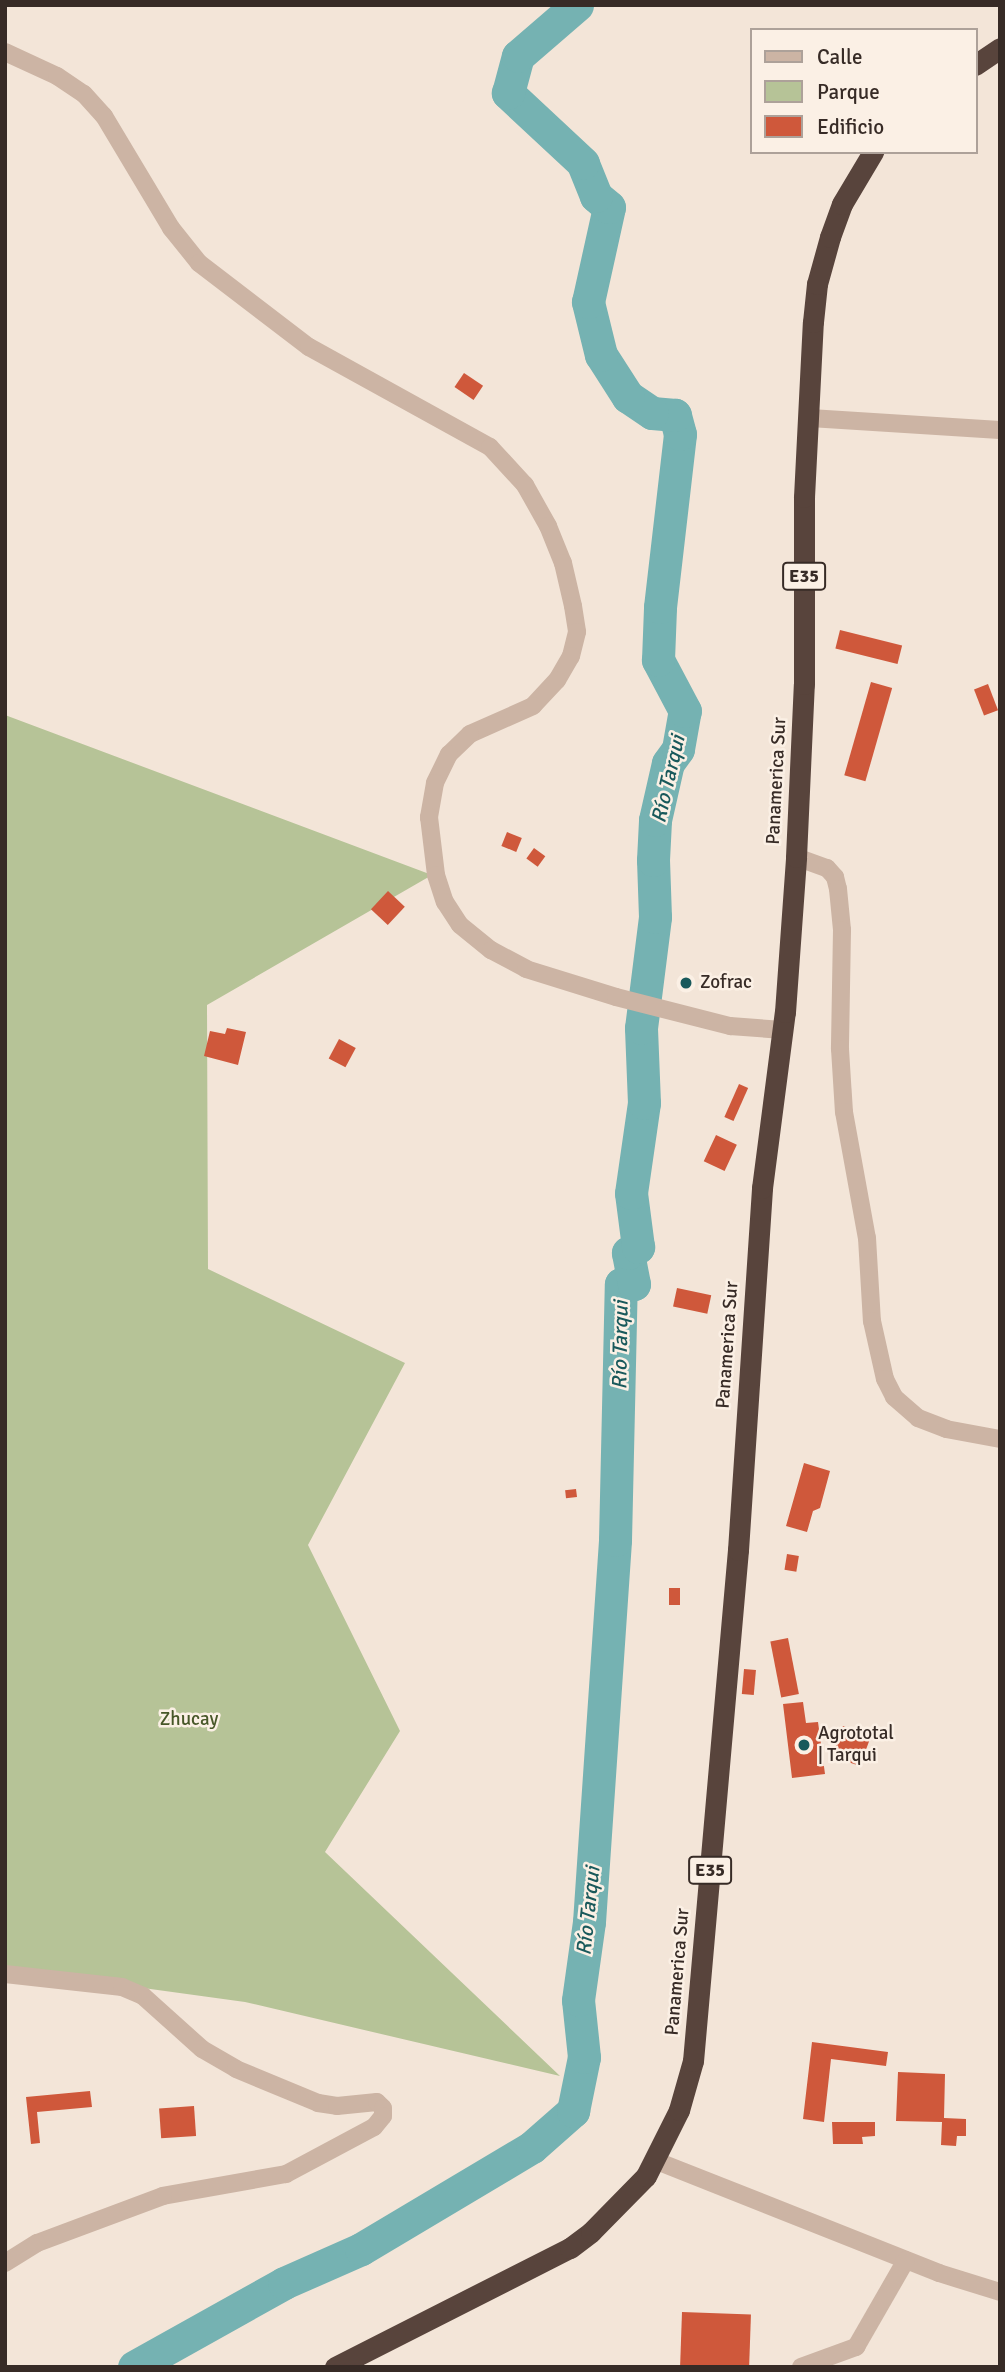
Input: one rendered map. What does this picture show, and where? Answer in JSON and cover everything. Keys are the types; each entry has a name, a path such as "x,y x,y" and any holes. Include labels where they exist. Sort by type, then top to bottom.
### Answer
{"highway":[{"path":"977,64 1000,48"},
{"name":"Panamerica Sur","path":"335,2367 570,2248 615,2209 646,2176 679,2110 693,2061 738,1550 762,1188 783,1030 796,857 804,684 804,497 817,284 842,204 872,154"}],"street":[{"path":"5,52 57,76 84,94 104,116 171,228 199,263 309,347 490,447 525,485 548,526 563,563 577,632 570,656 557,680 533,706 470,734 449,754 435,783 429,817 436,875 445,902 460,925 491,950 526,969 615,997 730,1027 783,1030"},
{"path":"810,418 1000,430"},
{"path":"796,857 827,868 835,877 838,889 842,930 840,1049 844,1112 867,1238 872,1321 885,1379 894,1397 918,1418 946,1429 1000,1439"},
{"path":"5,1974 122,1987 142,1996 202,2049 236,2069 318,2103 337,2106 377,2102 383,2108 383,2116 374,2127 286,2174 163,2196 37,2243 5,2263"},
{"path":"654,2160 906,2260 1000,2292"},
{"path":"801,2367 856,2347 906,2260"}],"green space":[{"name":"Zhucay","path":"5,715 432,875 207,1005 208,1269 405,1363 308,1545 400,1731 325,1852 560,2076 245,2002 5,1969"}],"building":[{"path":"464,373 483,386 474,400 454,387"},
{"path":"840,630 902,645 898,664 835,648"},
{"path":"871,682 892,688 865,781 844,775"},
{"path":"988,684 998,710 984,716 974,689"},
{"path":"507,832 522,838 516,852 501,846"},
{"path":"534,848 545,856 538,867 526,859"},
{"path":"388,891 405,907 388,925 371,909"},
{"path":"227,1028 246,1032 238,1065 204,1056 210,1031 225,1034"},
{"path":"339,1039 356,1048 345,1067 329,1058"},
{"path":"739,1084 748,1088 733,1121 724,1117"},
{"path":"716,1135 737,1145 725,1171 704,1161"},
{"path":"677,1288 711,1295 707,1314 673,1307"},
{"path":"804,1463 830,1471 820,1508 813,1511 807,1532 786,1526"},
{"path":"576,1489 577,1497 566,1498 565,1490"},
{"path":"787,1554 799,1556 796,1572 784,1570"},
{"path":"669,1588 680,1588 680,1605 669,1605"},
{"path":"788,1638 799,1694 781,1697 770,1641"},
{"path":"744,1669 756,1670 754,1695 742,1694"},
{"path":"803,1702 806,1723 818,1722 825,1774 792,1778 783,1704"},
{"path":"843,1726 871,1736 860,1766 848,1762 851,1753 835,1748"},
{"path":"812,2042 888,2052 886,2066 831,2059 824,2122 803,2119"},
{"path":"898,2072 945,2074 944,2118 966,2119 966,2136 957,2136 956,2146 941,2145 942,2122 896,2121"},
{"path":"90,2091 92,2107 37,2112 40,2143 31,2144 26,2097"},
{"path":"194,2106 196,2136 161,2138 159,2108"},
{"path":"832,2122 875,2122 875,2136 862,2137 863,2144 833,2144"},
{"path":"682,2312 751,2314 749,2367 680,2367"}],"waterway":[{"name":"Río Tarqui","path":"134,2367 284,2283 361,2249 532,2147 573,2111 584,2057 578,2000 589,1922 615,1540 621,1284 634,1284 628,1253 638,1247 631,1193 644,1103 641,1028 655,917 655,820 668,763 678,749 685,711 658,660 660,607 680,434 675,415 652,413 628,397 601,355 588,302 609,207 596,196 583,163 508,93 518,56 577,5"}],"place":[{"name":"Zofrac","path":"686,983"},
{"name":"Agrototal | Tarqui","path":"804,1745"}]}
